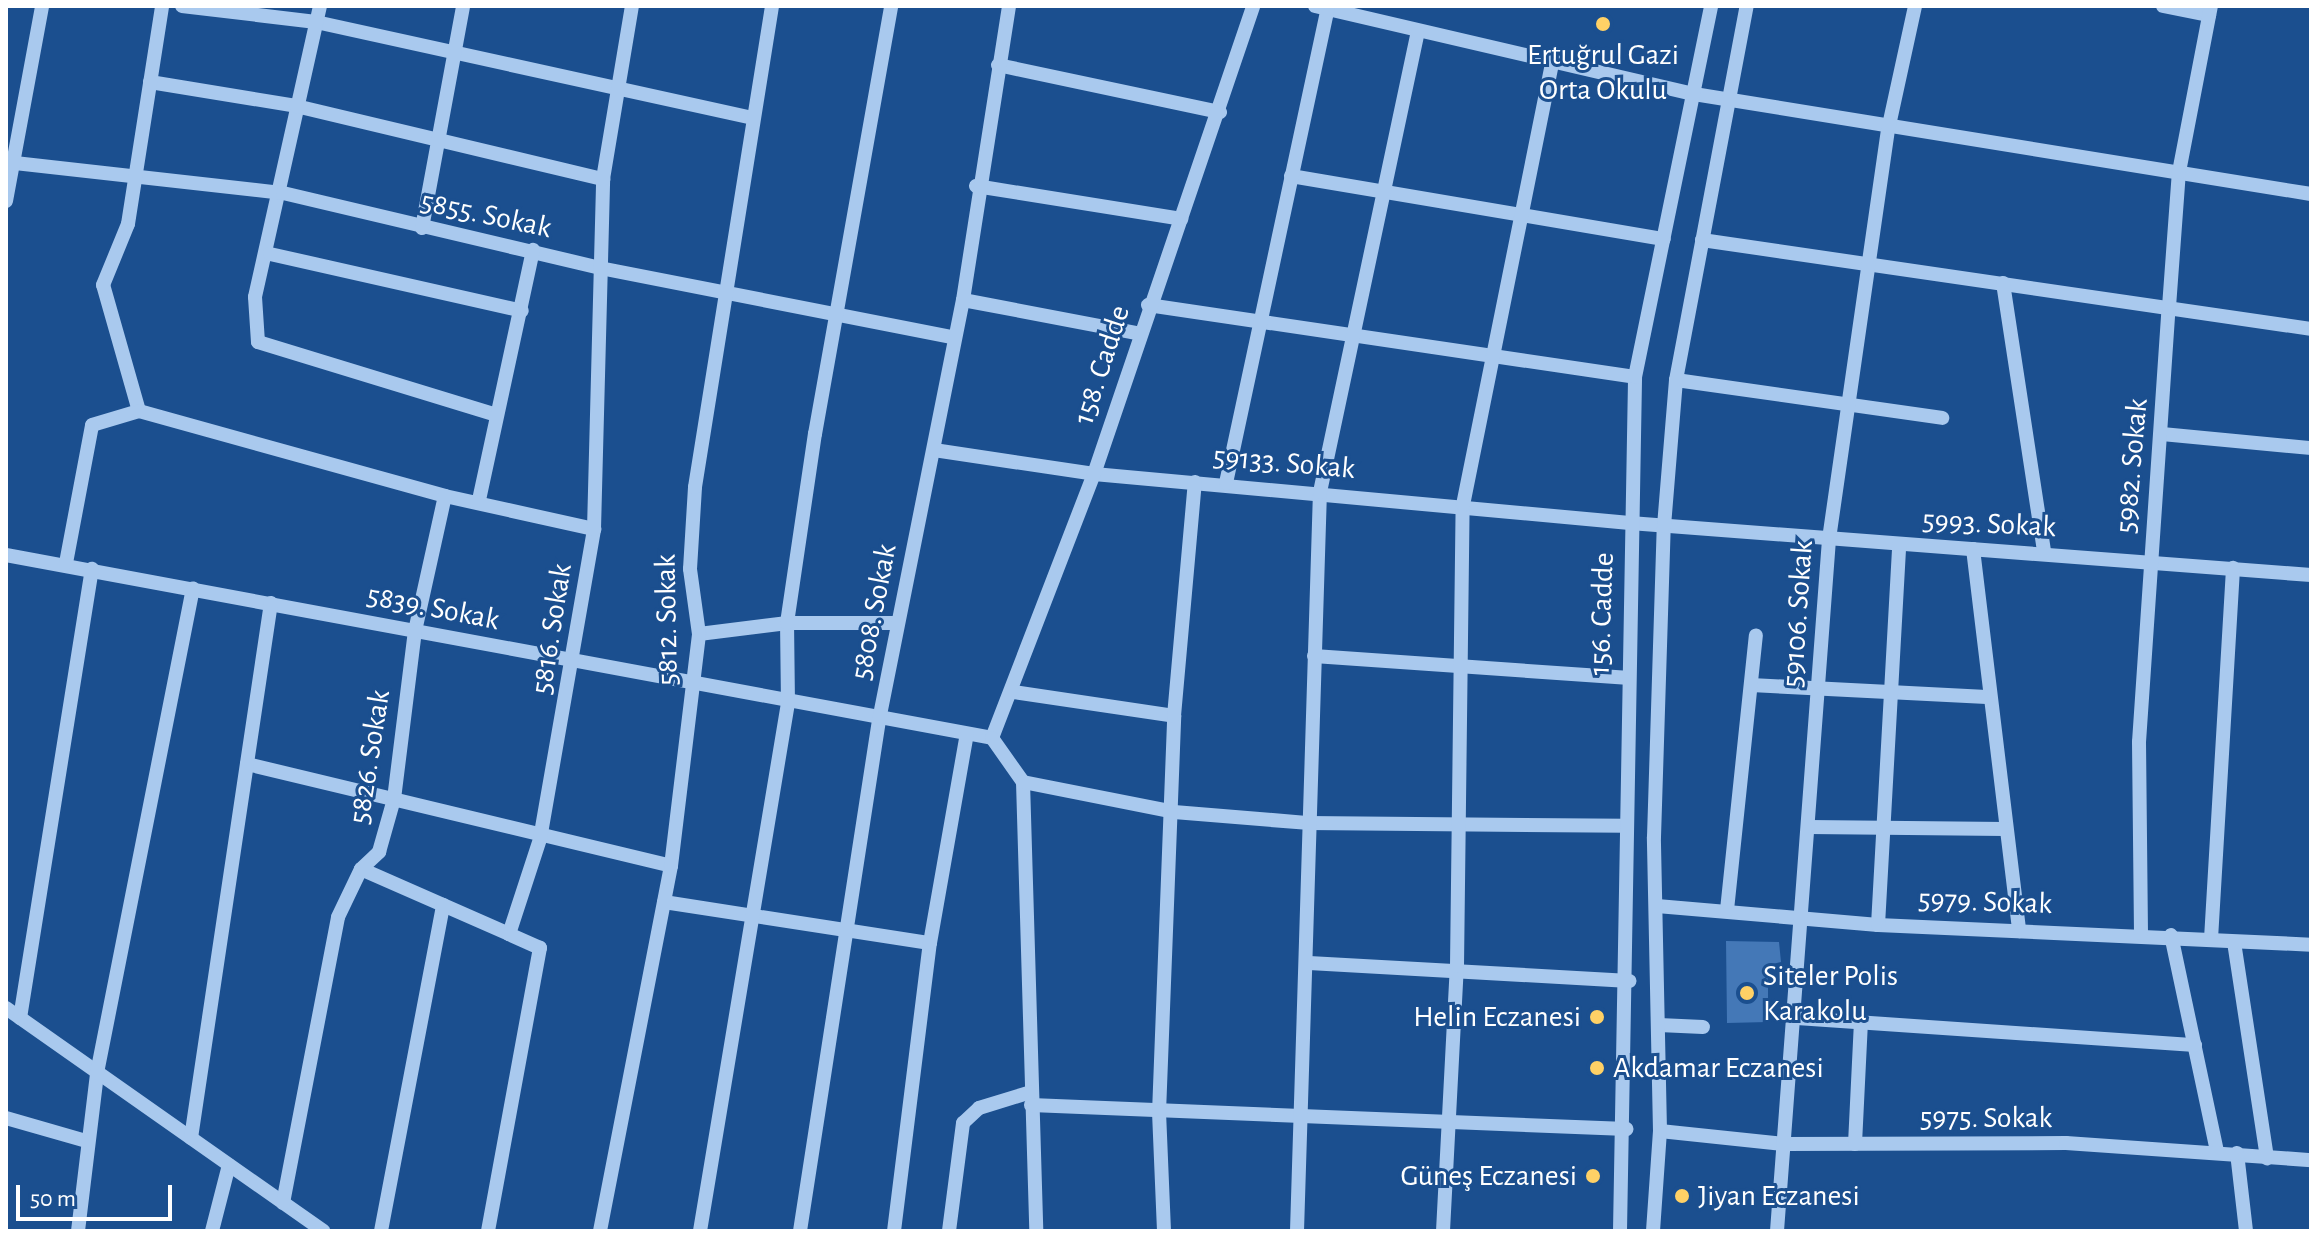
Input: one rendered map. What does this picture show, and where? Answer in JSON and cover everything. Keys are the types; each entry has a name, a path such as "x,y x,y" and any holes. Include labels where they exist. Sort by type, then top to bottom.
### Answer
{"street":[{"path":"6,201 9,163 42,6"},
{"path":"139,411 103,285 124,237 162,6"},
{"path":"182,6 316,22 456,50 615,92 752,118"},
{"path":"320,6 296,106 270,254 255,297 258,342 494,414"},
{"path":"422,228 463,6"},
{"name":"5816. Sokak","path":"509,934 540,839 575,662 594,529 603,179 615,92 632,6"},
{"name":"5812. Sokak","path":"600,1231 671,866 699,634 690,569 694,501 723,291 772,6"},
{"path":"700,1231 788,703 787,623 834,314 891,6"},
{"name":"5808. Sokak","path":"800,1231 879,720 934,450 953,337 963,300 976,186 1009,6"},
{"name":"158. Cadde","path":"992,738 1014,692 1094,474 1148,305 1220,112 1253,6"},
{"name":"156. Cadde","path":"1620,1231 1627,1129 1626,678 1635,377 1711,6"},
{"name":"156. Cadde","path":"1653,1231 1660,1131 1657,906 1664,526 1676,380 1747,6"},
{"name":"59106. Sokak","path":"1777,1231 1797,1018 1829,539 1852,406 1867,269 1888,130 1915,6"},
{"path":"2163,6 2210,11"},
{"path":"1226,483 1291,176 1321,8 1417,34 1694,94 1888,130 2311,194"},
{"name":"5982. Sokak","path":"2141,933 2139,742 2149,563 2162,434 2179,172 2210,11"},
{"path":"1297,1231 1305,1120 1309,963 1307,823 1320,492 1357,333 1382,194 1417,34"},
{"path":"998,65 1220,112"},
{"path":"1443,1231 1452,1123 1457,966 1454,827 1463,670 1463,505 1552,65"},
{"path":"150,82 296,106 603,179"},
{"name":"5855. Sokak","path":"9,163 134,173 283,193 600,268 953,337"},
{"path":"1291,176 1382,194 1664,239"},
{"path":"976,186 1181,219"},
{"path":"1702,240 1867,269 2003,283 2311,329"},
{"path":"479,500 494,414 522,311 533,250"},
{"path":"270,254 522,311"},
{"path":"2003,283 2044,552"},
{"path":"963,300 1141,334"},
{"path":"1148,305 1262,318 1493,352 1635,377"},
{"path":"1676,380 1942,418"},
{"path":"66,563 92,425 139,411 445,496 479,500 594,529"},
{"path":"2162,434 2311,448"},
{"name":"59133. Sokak","path":"934,450 1094,474 1226,483 1664,526"},
{"path":"1164,1231 1159,1113 1174,812 1174,716 1195,482"},
{"name":"5826. Sokak","path":"283,1203 321,986 338,917 361,869 379,852 394,799 415,631 445,496"},
{"name":"5993. Sokak","path":"1664,526 1899,545 2044,552 2311,575"},
{"path":"1878,925 1886,691 1899,545"},
{"path":"1973,549 1987,697 2019,931"},
{"name":"5839. Sokak","path":"6,555 66,563 788,703 992,738"},
{"path":"2211,939 2233,568"},
{"path":"20,1018 92,569"},
{"path":"78,1231 86,1141 97,1073 193,588"},
{"path":"191,1138 271,603"},
{"path":"699,634 787,623 897,623"},
{"path":"1727,910 1756,636"},
{"path":"1314,656 1463,670 1626,678"},
{"path":"1751,685 1987,697"},
{"path":"1014,692 1174,716"},
{"path":"894,1231 930,943 967,734"},
{"path":"992,738 1023,782 1036,1231"},
{"path":"247,764 394,799 540,839 671,866"},
{"path":"1023,782 1174,812 1307,823 1454,827 1625,826"},
{"path":"1809,827 2005,829"},
{"path":"361,869 540,948 488,1231"},
{"path":"664,902 930,943"},
{"path":"381,1231 443,905"},
{"name":"5979. Sokak","path":"1657,906 1878,925 2141,933 2234,942 2311,945"},
{"path":"2171,935 2217,1152"},
{"path":"2234,942 2267,1158"},
{"path":"1309,963 1457,966 1629,981"},
{"path":"6,1008 323,1231"},
{"path":"1797,1018 2195,1045"},
{"path":"1855,1144 1861,1023"},
{"path":"1659,1025 1703,1027"},
{"path":"949,1231 963,1123 979,1108 1031,1098 1159,1113 1627,1129"},
{"path":"6,1118 86,1141"},
{"name":"5975. Sokak","path":"1660,1131 1784,1144 2217,1152 2311,1160"},
{"path":"2237,1153 2246,1231"},
{"path":"212,1231 229,1165"}],"building":[{"name":"Siteler Polis Karakolu","path":"1726,941 1779,942 1781,962 1768,965 1768,1022 1727,1023"}],"place":[{"name":"Ertuğrul Gazi Orta Okulu","path":"1603,24"},
{"name":"Siteler Polis Karakolu","path":"1747,993"},
{"name":"Helin Eczanesi","path":"1597,1017"},
{"name":"Akdamar Eczanesi","path":"1597,1068"},
{"name":"Güneş Eczanesi","path":"1593,1176"},
{"name":"Jiyan Eczanesi","path":"1682,1196"}]}
